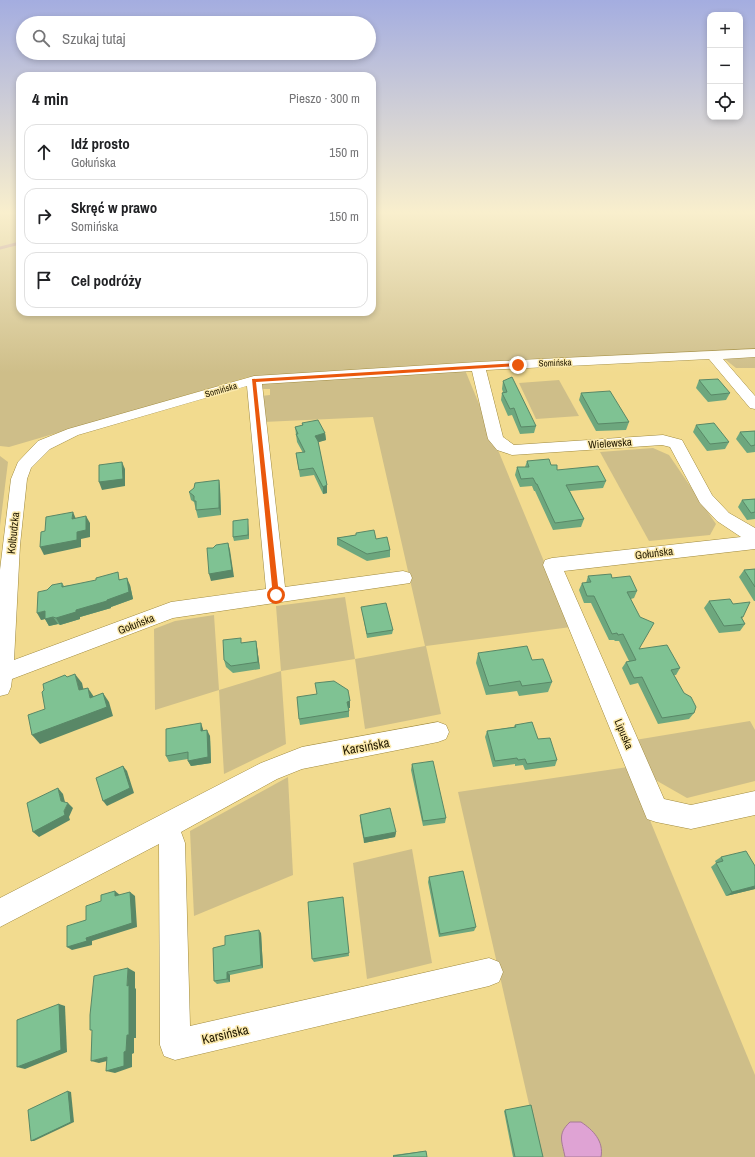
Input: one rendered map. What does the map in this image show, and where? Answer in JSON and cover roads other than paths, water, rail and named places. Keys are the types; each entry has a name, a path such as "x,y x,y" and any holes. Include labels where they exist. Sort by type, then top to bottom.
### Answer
{"street":[{"name":"Somińska","path":"33,455 44,445 73,432 254,380 478,366 755,353"},
{"path":"714,356 755,405"},
{"name":"Wielewska","path":"478,366 496,439 503,446 512,450 663,440 676,444 706,499 723,517 755,537"},
{"path":"254,380 276,595"},
{"name":"Kolbudzka","path":"1,680 11,545 19,478 24,466 33,455"},
{"name":"Gołuńska","path":"552,565 755,542"},
{"name":"Lipuska","path":"552,565 656,810 691,817 755,803"},
{"name":"Gołuńska","path":"1,680 171,610 403,578"},
{"name":"Karsińska","path":"0,913 269,771 302,758 438,732"},
{"name":"Karsińska","path":"167,826 172,843 175,1045 489,972"}]}
